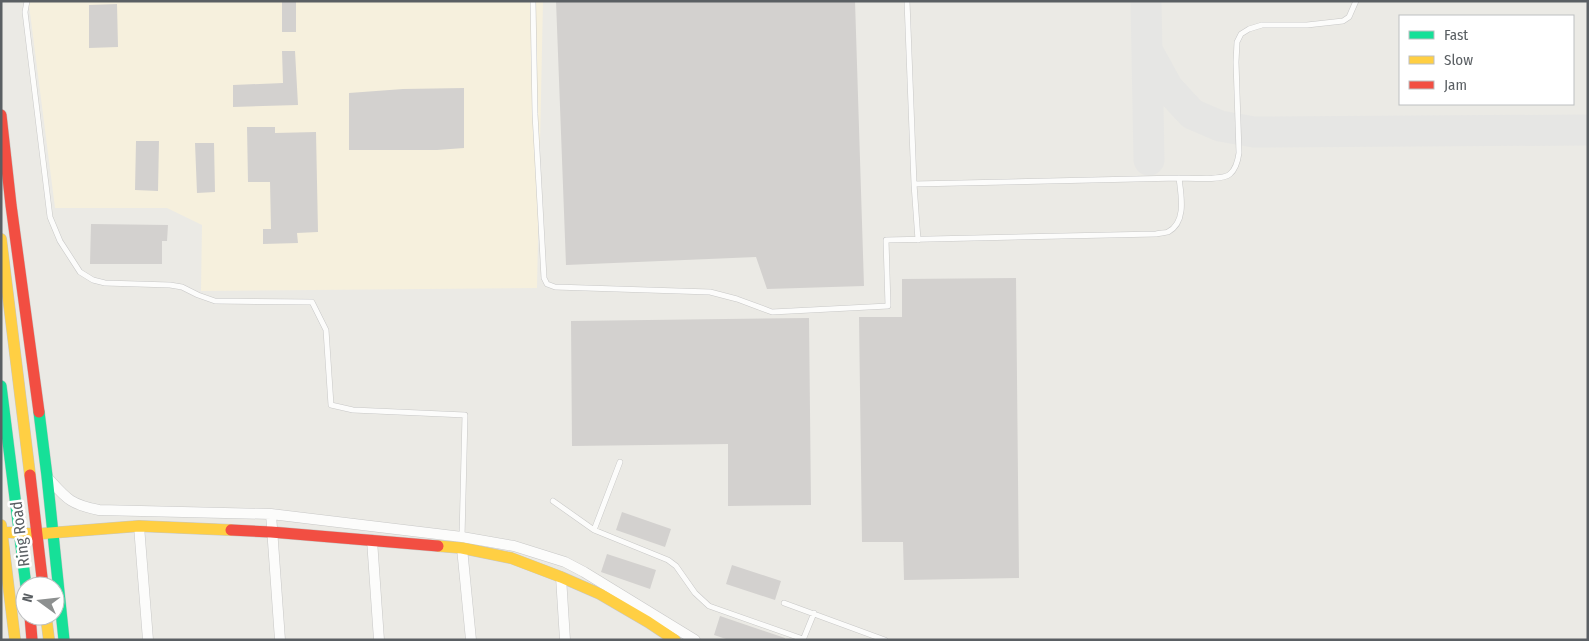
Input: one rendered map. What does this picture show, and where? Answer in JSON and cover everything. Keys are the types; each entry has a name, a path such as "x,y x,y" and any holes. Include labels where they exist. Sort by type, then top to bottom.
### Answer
{"main road":[{"path":"1,115 11,205 55,532 64,640"},
{"name":"Ring Road","path":"1,239 42,576"},
{"path":"1,342 16,363"},
{"name":"Ring Road","path":"1,386 25,576"},
{"path":"15,640 2,528 20,534 36,534 139,526 271,532 372,540 462,542 511,558 600,594 675,640"},
{"path":"31,626 32,640"},
{"path":"47,626 49,640"}],"street":[{"path":"47,476 66,498 80,506 99,510 271,514 462,542 514,546 565,562 593,577 695,640"},
{"path":"271,514 280,640"},
{"path":"139,526 148,640"},
{"path":"55,532 72,640"},
{"path":"372,540 379,640"},
{"path":"462,542 471,640"},
{"path":"561,577 565,640"}],"lane":[{"path":"27,1 25,12 50,217 60,241 80,272 93,280 105,283 182,287 215,301 312,302 326,330 330,405 353,410 465,414 462,542"},
{"path":"533,1 535,114 544,278 547,284 554,287 710,292 737,299 772,312 888,306 886,240 1156,234 1168,232 1178,223 1182,208 1179,178"},
{"path":"907,1 918,240"},
{"path":"914,184 1220,178 1229,175 1237,164 1240,153 1236,62 1237,42 1241,34 1262,25 1307,26 1343,21 1350,17 1356,1"},
{"path":"594,530 620,462"},
{"path":"553,501 594,530 668,560 676,566 695,594 709,606 803,639 814,613"},
{"path":"784,603 885,640"}],"shaded area":[{"path":"31,1 543,1 537,288 201,291 202,225 167,208 55,208 29,5"}],"building":[{"path":"282,1 296,1 296,32 282,32"},
{"path":"556,1 855,1 864,286 767,289 756,257 566,265"},
{"path":"117,4 118,47 89,48 89,5"},
{"path":"282,51 295,51 298,105 233,107 233,85 283,83"},
{"path":"464,88 464,148 437,150 349,150 349,93 403,89"},
{"path":"247,127 275,127 275,133 316,132 318,232 297,233 298,243 263,244 263,229 271,229 270,182 248,182"},
{"path":"136,141 159,141 158,191 135,190"},
{"path":"195,143 214,143 215,192 197,193"},
{"path":"91,224 168,225 167,241 162,241 162,264 90,264"},
{"path":"1016,278 1019,578 904,580 903,542 862,542 859,317 902,317 902,279"},
{"path":"809,318 811,505 728,506 728,444 572,446 571,321"},
{"path":"622,512 671,529 665,547 616,530"},
{"path":"607,554 656,570 650,589 601,572"},
{"path":"732,565 781,581 775,600 726,584"},
{"path":"720,616 785,638 785,640 729,640 714,635"}],"taxiway":[{"path":"1146,1 1149,160"},
{"path":"1147,50 1168,88 1192,114 1220,126 1254,132 1588,130"}],"traffic: fast":[{"path":"1,386 25,576"},
{"path":"39,412 64,640"}],"traffic: slow":[{"path":"1,239 30,475"},
{"path":"1,525 15,640"},
{"path":"2,532 37,534 139,526 231,530"},
{"path":"438,546 462,548 511,558 561,577 600,594 675,640"},
{"path":"47,626 49,640"}],"traffic: jam":[{"path":"1,115 11,205 39,412"},
{"path":"30,475 42,576"},
{"path":"231,530 438,546"},
{"path":"31,626 32,640"}]}
